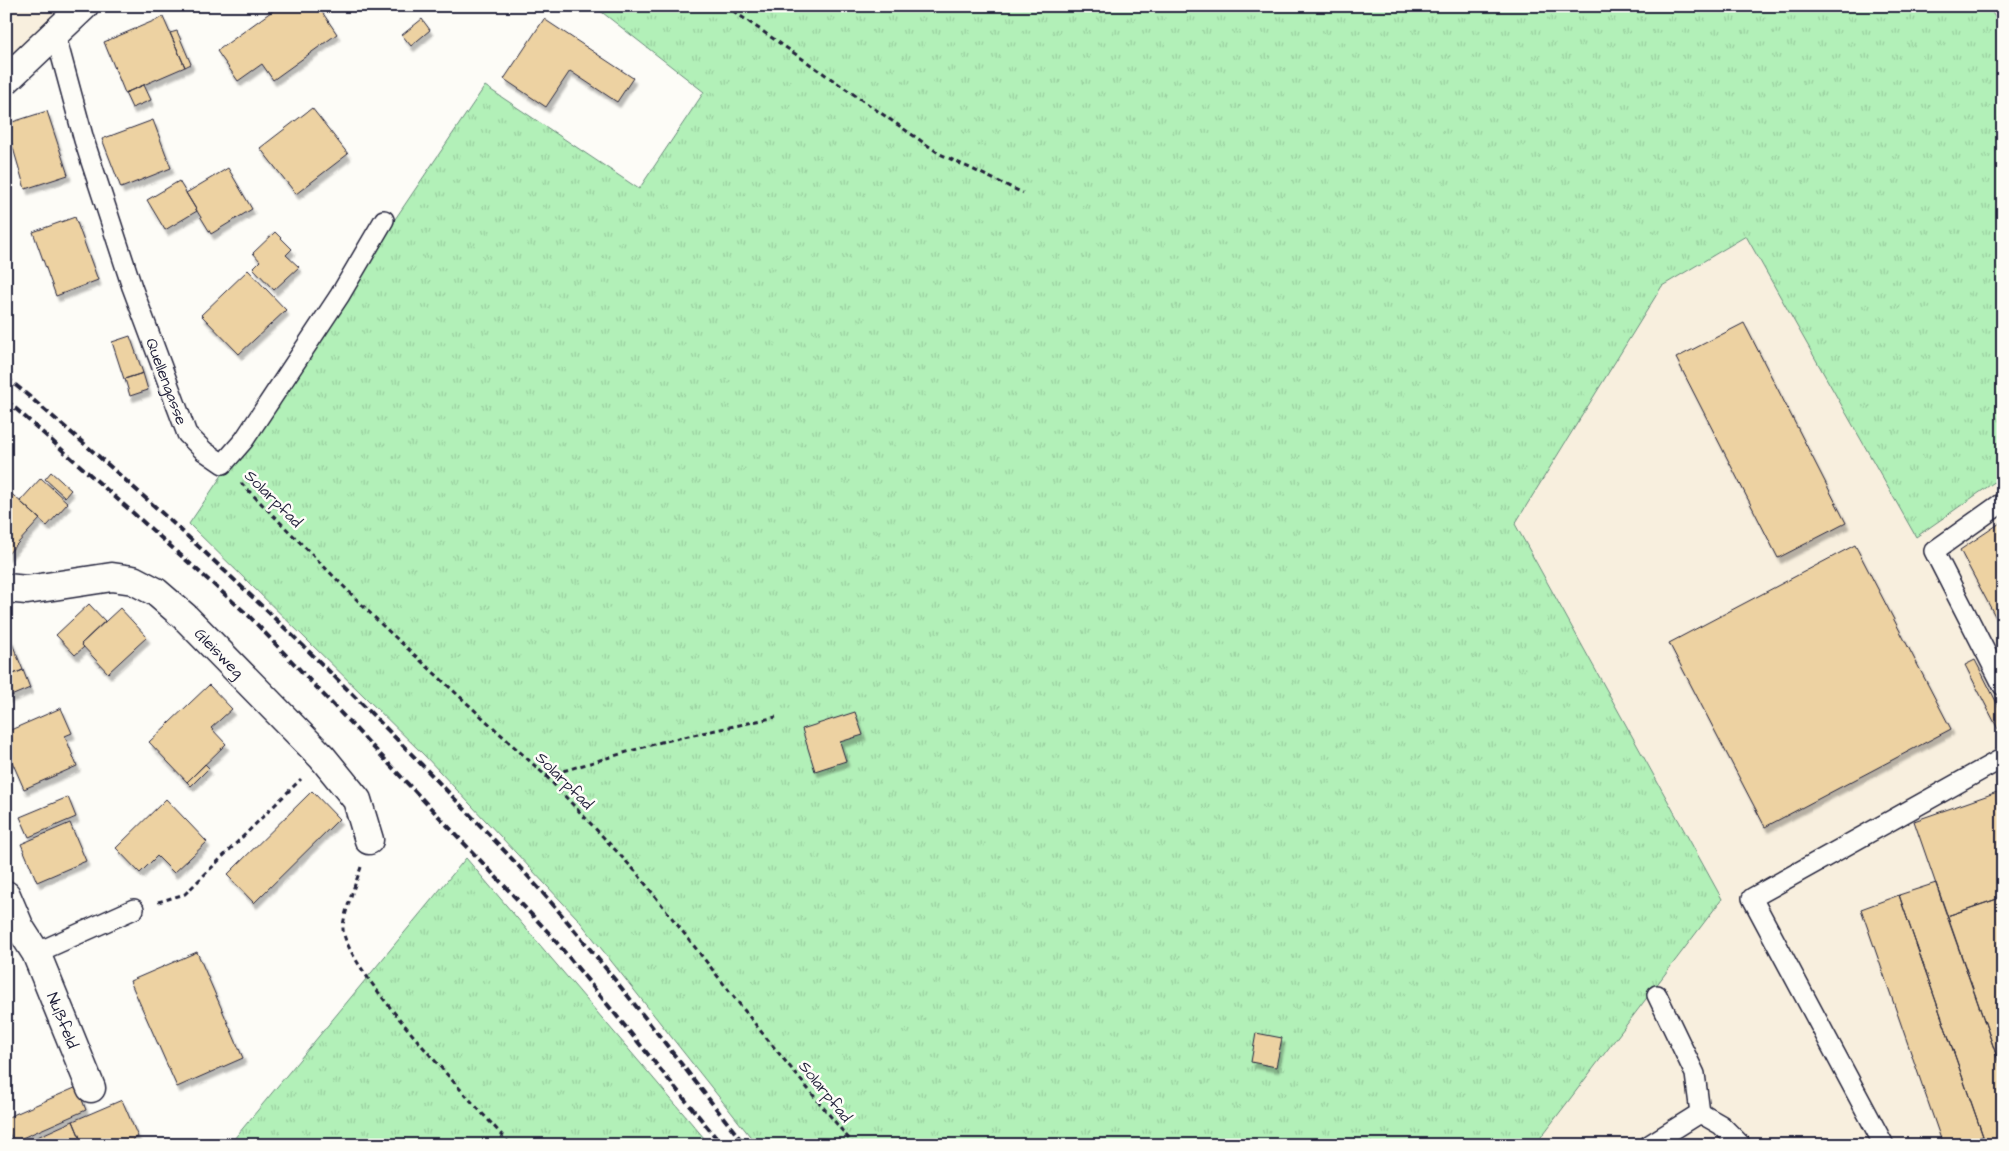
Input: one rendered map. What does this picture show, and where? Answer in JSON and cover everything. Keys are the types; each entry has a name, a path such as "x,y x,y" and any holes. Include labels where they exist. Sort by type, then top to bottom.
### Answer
{"street":[{"path":"6,80 84,6"},
{"name":"Gleisweg","path":"6,588 26,590 112,577 133,580 156,592 185,617 322,757 357,800 369,840"},
{"name":"Nußfeld","path":"6,895 20,928 36,953 91,1088"}],"lane":[{"name":"Quellengasse","path":"55,33 84,140 132,287 187,434 204,451 223,464"},
{"path":"223,464 244,440 335,303 384,220"},
{"path":"2003,502 1934,551 2003,686"},
{"path":"1884,1145 1752,898 2003,758"},
{"path":"36,953 134,909"},
{"path":"1657,995 1695,1074 1700,1113"},
{"path":"1649,1145 1700,1113"},
{"path":"1700,1113 1721,1125 1741,1145"}],"path":[{"path":"726,6 940,154 1023,193"},
{"name":"Solarpfad","path":"223,464 382,625 546,776 636,872 759,1029 854,1145"},
{"path":"546,776 661,742 776,717"},
{"path":"134,909 185,894 322,757"},
{"path":"369,840 343,929 351,953 396,1015 511,1145"}],"shaded area":[{"path":"6,6 93,6 6,94"},
{"path":"1747,236 1916,536 2003,476 2003,1145 1535,1145 1722,899 1515,524 1662,286"}],"green space":[{"path":"594,6 1988,6 2003,30 2003,476 1916,537 1746,236 1662,286 1515,524 1722,899 1535,1145 757,1145 577,918 425,756 189,524 485,86 639,189 704,92"},
{"path":"466,858 710,1145 229,1145"}],"building":[{"path":"279,6 318,6 337,34 273,80 262,64 238,81 217,51"},
{"path":"163,17 185,67 125,93 104,42"},
{"path":"422,19 430,30 411,46 402,35"},
{"path":"544,19 633,78 617,102 570,71 546,107 504,79"},
{"path":"177,31 191,64 185,67 170,33"},
{"path":"144,85 151,100 132,108 125,93"},
{"path":"312,108 348,154 296,194 260,148"},
{"path":"47,111 68,175 25,189 6,124"},
{"path":"153,120 171,168 121,188 102,139"},
{"path":"228,168 252,209 211,234 186,193"},
{"path":"179,181 197,211 165,230 147,200"},
{"path":"75,217 98,280 56,296 33,232"},
{"path":"275,232 292,249 286,255 299,267 274,290 253,268 260,261 253,253"},
{"path":"248,270 286,310 239,354 201,315"},
{"path":"1744,323 1846,523 1778,558 1676,358"},
{"path":"130,336 143,373 124,379 112,342"},
{"path":"143,373 148,390 130,396 125,379"},
{"path":"51,472 71,490 65,497 45,479"},
{"path":"41,478 68,503 47,526 20,501"},
{"path":"6,489 40,519 6,556"},
{"path":"2003,521 2003,631 1960,550"},
{"path":"1855,545 1951,729 1765,827 1669,643"},
{"path":"89,604 105,621 81,644 84,647 75,655 56,635"},
{"path":"120,608 147,637 108,673 81,644"},
{"path":"6,629 23,670 6,677"},
{"path":"1975,660 2003,715 2003,727 1998,729 1965,665"},
{"path":"23,670 30,688 6,698 6,677"},
{"path":"209,685 232,709 211,728 226,744 187,782 149,742"},
{"path":"61,708 72,733 65,736 77,766 24,789 6,748 6,732"},
{"path":"855,712 863,735 840,742 846,761 815,771 802,729"},
{"path":"205,764 209,768 191,786 187,782"},
{"path":"2003,790 2003,897 1947,916 1914,821"},
{"path":"312,791 339,819 254,903 227,875"},
{"path":"68,797 76,817 29,837 20,817"},
{"path":"166,799 207,842 174,873 157,856 140,873 116,848"},
{"path":"70,823 86,861 37,882 21,844"},
{"path":"1936,883 2003,1074 2003,1145 1986,1145 1899,895"},
{"path":"1899,895 1983,1136 1959,1145 1943,1145 1861,909"},
{"path":"2003,897 2003,1074 1947,916"},
{"path":"197,952 243,1058 177,1087 130,981"},
{"path":"1256,1033 1282,1038 1276,1067 1251,1062"},
{"path":"77,1087 86,1110 13,1142 6,1126 6,1118"},
{"path":"122,1100 138,1137 133,1139 135,1145 83,1145 73,1121"},
{"path":"73,1121 83,1145 25,1145 24,1143"}],"railway":[{"path":"6,377 114,470 271,614 475,820 561,914 745,1145"},
{"path":"6,400 249,616 549,933 722,1145"}]}
